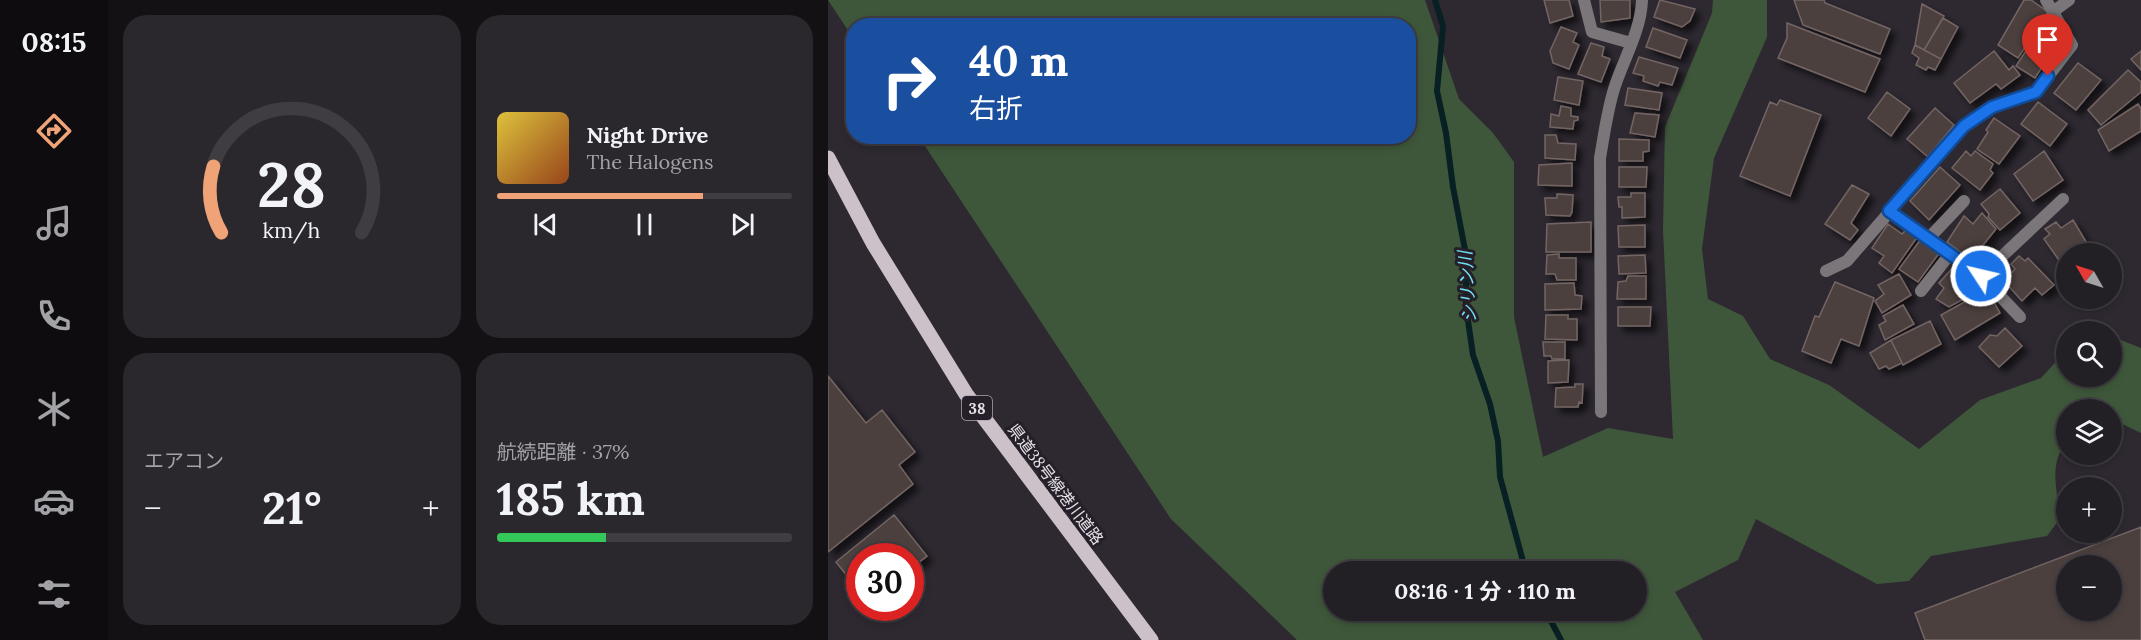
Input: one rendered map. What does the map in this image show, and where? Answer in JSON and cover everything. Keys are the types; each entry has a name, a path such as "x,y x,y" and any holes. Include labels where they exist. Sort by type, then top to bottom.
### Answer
{"main road":[{"name":"県道38号線港川道路","path":"828,158 873,243 966,394 1151,640"}],"street":[{"path":"1584,0 1592,32 1631,43"},
{"path":"1601,412 1600,158 1614,90 1641,15 1641,0"},
{"path":"1826,271 1847,261 1964,126 1992,107 2036,92 2072,45 2046,0"},
{"path":"2054,11 2069,0"},
{"path":"1981,276 2063,200"},
{"path":"1928,239 1964,201"},
{"path":"1889,211 1981,276 2020,317"},
{"path":"1921,291 1950,254"}],"green space":[{"path":"828,0 1425,0 1459,99 1493,133 1514,162 1514,317 1543,457 1608,428 1673,439 1663,230 1665,127 1712,13 1713,0 1767,0 1767,37 1714,158 1702,249 1708,299 1743,316 1770,359 1829,385 1919,449 1980,400 2041,378 2056,362 2056,387 2122,387 2122,341 2141,348 2141,433 2122,424 2122,399 2056,399 2056,524 2047,536 1931,556 1909,581 1877,584 1756,519 1738,560 1675,592 1703,640 1297,640 1171,519 924,144 1416,144 1416,18 846,18 846,27"}],"building":[{"path":"1544,0 1569,0 1573,16 1550,23"},
{"path":"1600,0 1630,0 1630,18 1601,22"},
{"path":"1660,0 1695,9 1690,21 1682,27 1654,17"},
{"path":"1794,0 1824,0 1825,3 1890,29 1880,54 1803,25"},
{"path":"2024,0 2031,0 2048,12 2018,58 1998,45"},
{"path":"1922,4 1944,16 1924,50 1915,45"},
{"path":"1943,18 1958,27 1941,59 1924,50"},
{"path":"2047,20 2062,39 2055,50 2034,38"},
{"path":"1787,23 1880,59 1865,92 1778,58 1787,38"},
{"path":"1561,27 1577,33 1573,42 1579,45 1569,69 1553,63 1550,51"},
{"path":"1653,28 1687,40 1680,58 1646,47"},
{"path":"2033,40 2052,52 2035,78 2016,66"},
{"path":"1591,43 1604,47 1602,56 1610,59 1601,82 1578,74"},
{"path":"1915,45 1941,59 1935,70 1928,67 1926,70 1916,65 1919,58 1912,53"},
{"path":"1994,51 2009,70 2013,66 2020,75 2001,89 1996,84 1970,103 1954,83"},
{"path":"2141,51 2141,70 2131,59"},
{"path":"1639,57 1678,68 1672,85 1660,82 1658,86 1643,81 1644,76 1633,73"},
{"path":"2078,63 2101,80 2076,110 2054,93"},
{"path":"2128,70 2141,82 2141,92 2101,125 2088,110"},
{"path":"1558,77 1583,81 1579,105 1554,100"},
{"path":"1628,88 1662,93 1659,110 1625,105"},
{"path":"1887,92 1910,109 1891,136 1868,118"},
{"path":"1780,100 1821,115 1790,196 1740,176 1770,102 1777,105"},
{"path":"2038,102 2067,124 2050,146 2021,124"},
{"path":"2138,104 2141,109 2141,131 2109,151 2098,130"},
{"path":"1561,106 1571,108 1571,116 1578,117 1578,120 1574,121 1573,129 1550,127 1551,114 1559,116"},
{"path":"1935,108 1954,125 1928,157 1907,139"},
{"path":"1635,113 1659,115 1655,137 1630,133"},
{"path":"1994,118 2020,136 1999,164 1977,149"},
{"path":"1545,135 1556,135 1558,143 1576,144 1575,160 1545,158"},
{"path":"1619,139 1649,140 1649,151 1643,152 1643,161 1619,161"},
{"path":"1966,151 1971,156 1975,151 1993,164 1990,170 1993,173 1980,190 1952,168"},
{"path":"2044,151 2063,180 2033,201 2014,174"},
{"path":"1572,163 1572,186 1538,185 1539,165"},
{"path":"1619,167 1647,167 1646,187 1619,187"},
{"path":"1940,167 1960,185 1929,220 1910,201"},
{"path":"1852,185 1869,194 1851,223 1858,230 1850,240 1825,224"},
{"path":"2000,189 2020,213 2000,230 1988,217 1989,214 1981,204"},
{"path":"1631,193 1645,193 1645,217 1622,218 1622,207 1619,207 1618,197 1631,197"},
{"path":"1557,194 1573,195 1570,216 1546,215 1545,198 1557,198"},
{"path":"1982,213 1996,229 1971,260 1947,242 1964,216 1973,224"},
{"path":"2073,220 2087,243 2056,243 2056,256 2044,239 2050,234 2045,229 2056,222 2061,228"},
{"path":"1591,222 1591,252 1546,252 1547,224"},
{"path":"1888,224 1902,234 1907,229 1918,236 1892,273 1879,263 1884,256 1872,248"},
{"path":"1645,225 1645,247 1619,247 1618,226"},
{"path":"1921,239 1940,252 1918,282 1899,269"},
{"path":"1559,254 1559,258 1576,258 1576,280 1557,280 1555,274 1546,274 1547,255"},
{"path":"1645,255 1646,273 1619,274 1618,256"},
{"path":"2019,256 2025,261 2028,258 2054,285 2042,295 2035,288 2022,301 2004,281 2015,269 2011,264"},
{"path":"1956,264 1981,285 1973,294 1949,307 1936,299 1944,288 1939,283"},
{"path":"1899,274 1911,295 1882,313 1875,301 1884,294 1878,285"},
{"path":"1628,276 1646,276 1646,299 1617,299 1618,282 1626,281"},
{"path":"1835,282 1874,298 1859,346 1841,339 1831,363 1802,351 1815,316 1819,317"},
{"path":"1574,283 1575,295 1582,296 1581,309 1545,310 1545,284"},
{"path":"1990,295 2000,313 1955,340 1941,315 1975,296 1978,302"},
{"path":"1903,305 1914,324 1885,340 1879,325 1886,321 1883,316"},
{"path":"1618,307 1651,307 1650,326 1618,326"},
{"path":"1546,315 1568,315 1568,319 1577,319 1577,340 1545,339"},
{"path":"1930,321 1941,344 1903,365 1891,340"},
{"path":"2005,328 2022,346 1999,367 1979,347 1990,335 1997,336"},
{"path":"1891,340 1902,363 1889,369 1886,366 1879,369 1870,353"},
{"path":"1543,342 1565,342 1565,359 1552,359 1551,356 1544,356"},
{"path":"1569,360 1568,382 1548,383 1548,361"},
{"path":"828,376 866,423 882,410 915,452 899,465 913,484 828,552"},
{"path":"1575,384 1583,384 1582,403 1579,402 1578,407 1555,407 1556,388 1575,387"},
{"path":"894,515 917,543 859,543"},
{"path":"2141,527 2141,640 1925,640 1915,613 2056,559 2056,621 2122,621 2122,555 2067,555 2099,543 2122,543 2122,534"},
{"path":"846,554 846,574 836,562"}],"waterway":[{"name":"シリン川","path":"1435,0 1443,26 1437,91 1466,255 1466,307 1473,355 1490,404 1498,441 1500,477 1523,561"},
{"name":"シリン川","path":"1551,621 1561,640"}],"route":[{"path":"1981,276 1889,211 1964,126 1992,107 2036,92 2048,76"}]}
